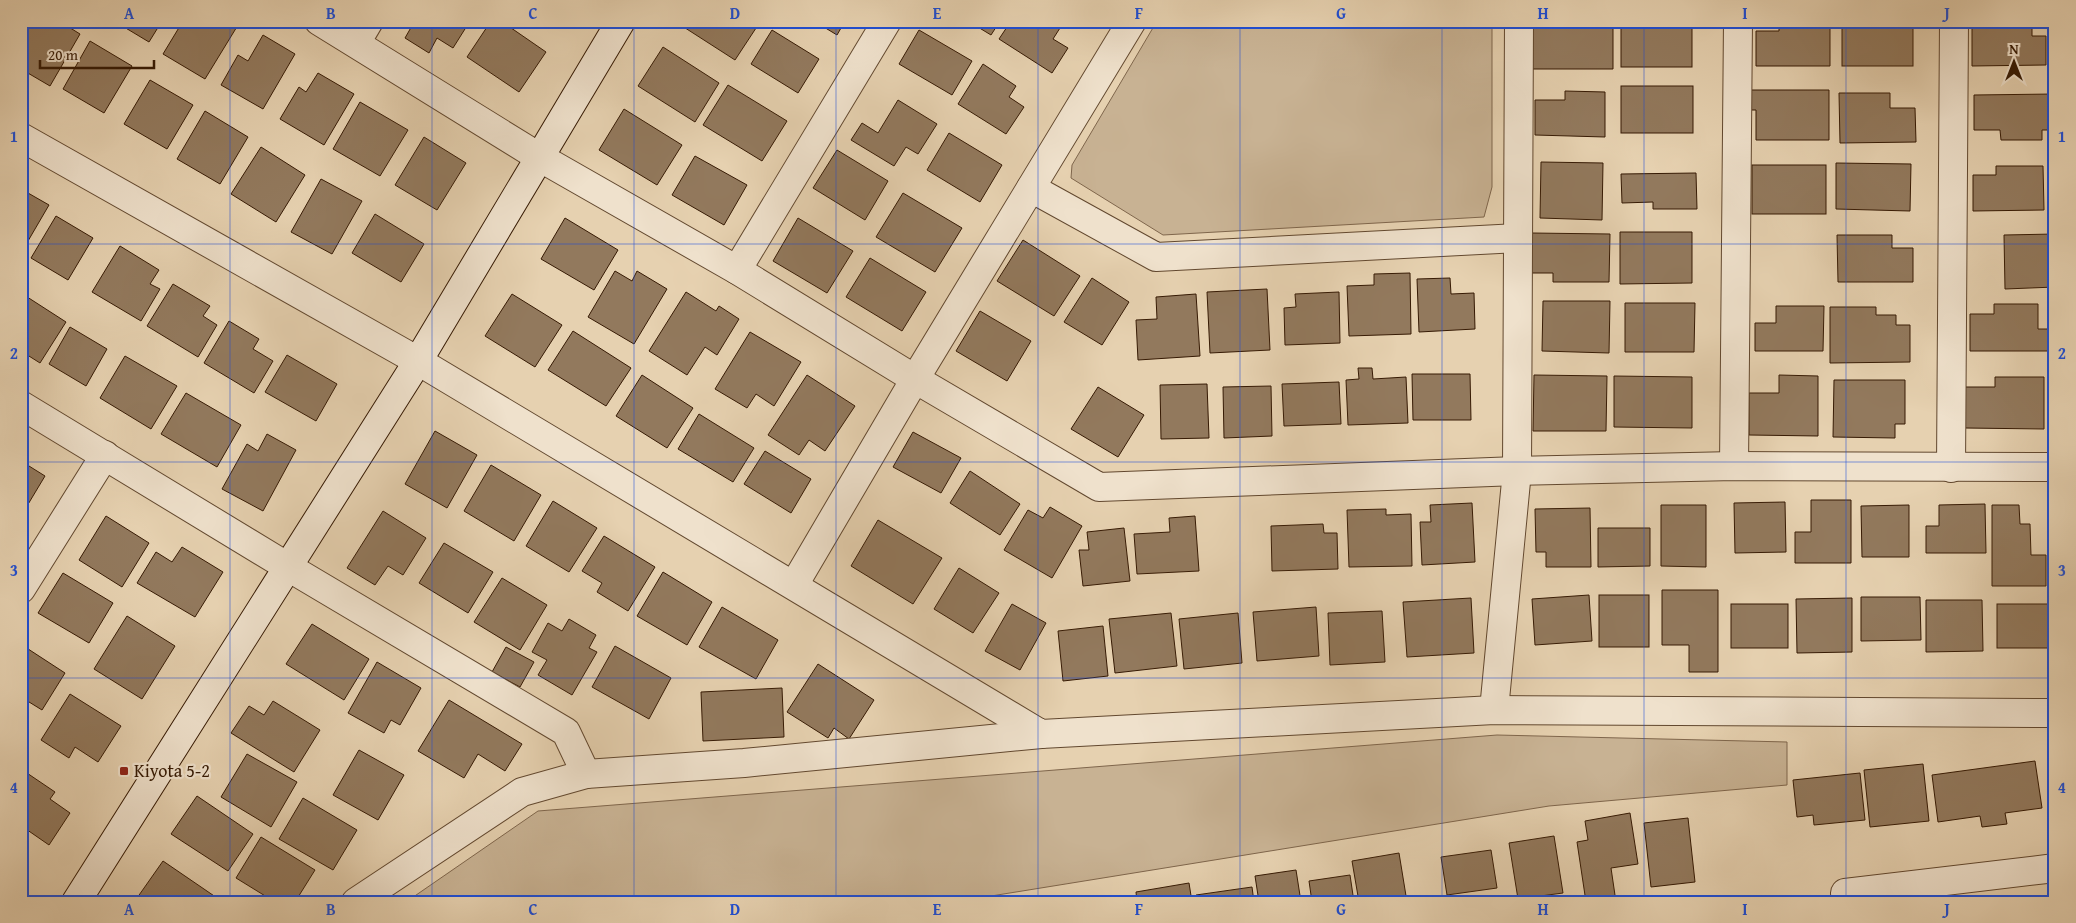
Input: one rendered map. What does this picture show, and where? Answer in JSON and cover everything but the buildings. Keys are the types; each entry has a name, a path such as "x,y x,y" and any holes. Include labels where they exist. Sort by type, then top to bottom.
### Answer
{"street":[{"path":"319,21 362,32 539,157 737,270 915,379 1099,487 1517,471 1734,466 2055,467"},
{"path":"76,902 418,362 622,21"},
{"path":"737,270 887,21"},
{"path":"794,585 915,379 1132,21"},
{"path":"1494,710 1517,471 1519,21"},
{"path":"1734,466 1738,21"},
{"path":"1951,468 1954,21"},
{"path":"21,137 418,362 1041,734"},
{"path":"1031,188 1156,257 1518,238"},
{"path":"21,405 288,567 566,732 586,774"},
{"path":"21,589 105,455"},
{"path":"356,902 522,792 586,774 744,763 1041,734 1494,710 2055,712"},
{"path":"1846,893 2055,868"}],"shaded area":[{"path":"1157,21 1492,21 1492,187 1484,217 1163,235 1071,178 1072,165"},
{"path":"1497,735 1787,742 1787,785 1549,806 954,902 406,902 538,811"}],"place":[{"name":"Kiyota 5-2","path":"124,771"}]}
